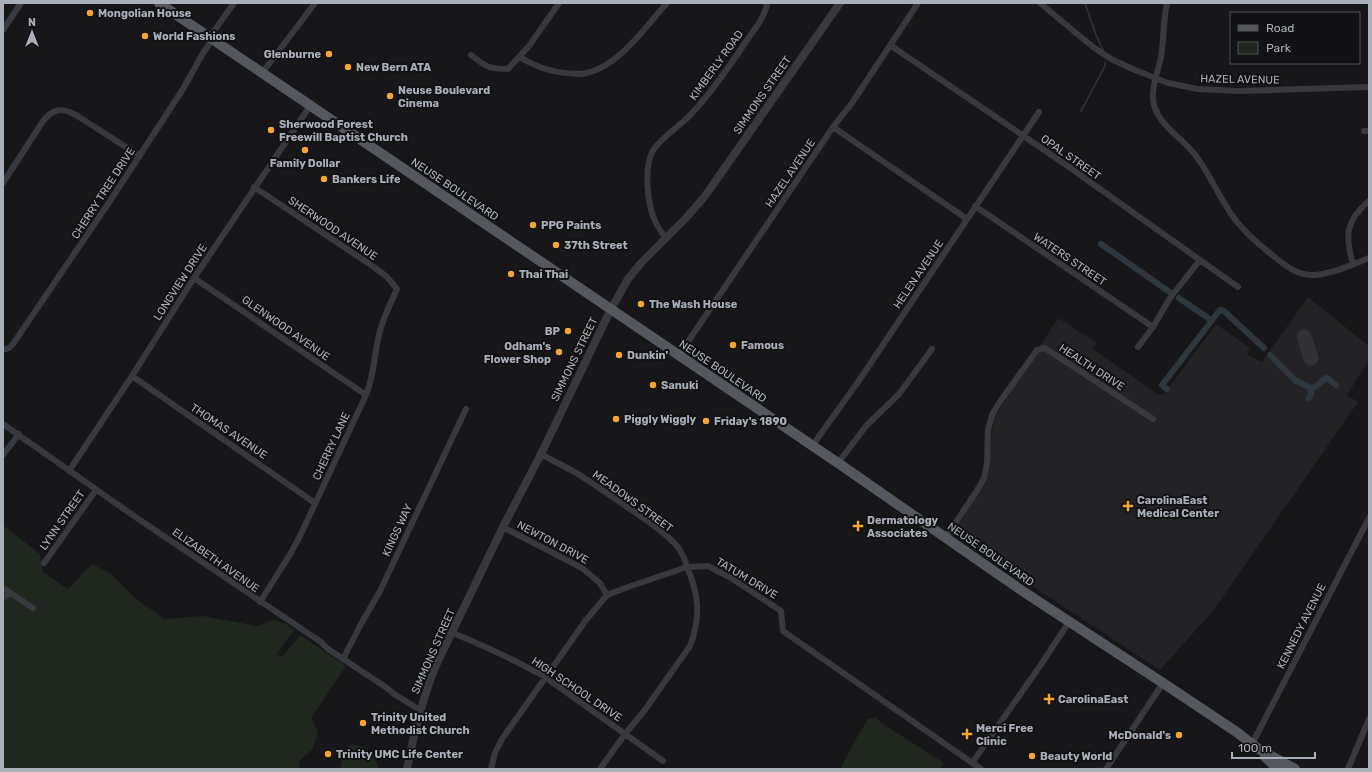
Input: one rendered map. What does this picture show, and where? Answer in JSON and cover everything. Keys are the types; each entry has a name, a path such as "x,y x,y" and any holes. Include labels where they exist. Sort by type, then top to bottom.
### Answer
{"main road":[{"name":"NEUSE BOULEVARD","path":"159,3 838,463 1024,592 1238,733 1254,746 1295,769"},
{"path":"1254,746 1278,769"}],"street":[{"path":"3,30 21,3"},
{"name":"CHERRY TREE DRIVE","path":"3,350 14,344 71,260 183,89 202,53 234,3"},
{"path":"262,73 315,3"},
{"path":"471,55 484,65 496,69 508,69 529,46 559,3"},
{"path":"519,57 556,72 582,74 593,70 616,58 626,50 667,3"},
{"name":"KIMBERLY ROAD","path":"666,238 656,223 651,210 648,164 654,149 665,137 692,114 715,87 760,20 767,3"},
{"name":"SIMMONS STREET","path":"407,769 420,710 430,679 503,527 622,288 649,254 686,218 705,196 840,3"},
{"name":"HAZEL AVENUE","path":"679,355 833,126 852,103 918,3"},
{"name":"HAZEL AVENUE","path":"1040,3 1099,51 1123,65 1157,79 1184,86 1239,91 1369,87"},
{"path":"1167,3 1161,56 1153,99 1156,111 1159,117 1195,154 1235,219 1256,242 1286,266 1306,275 1322,274 1369,258"},
{"name":"OPAL STREET","path":"890,45 1023,136 1238,287"},
{"name":"LONGVIEW DRIVE","path":"69,471 254,187 310,106"},
{"path":"3,183 43,121 51,113 58,110 66,110 76,115 140,156"},
{"name":"HELEN AVENUE","path":"812,446 858,382 1039,112"},
{"path":"833,126 967,219"},
{"name":"SHERWOOD AVENUE","path":"254,187 374,267 397,288"},
{"path":"1353,264 1348,243 1349,227 1358,212 1369,201"},
{"name":"WATERS STREET","path":"975,206 1153,327"},
{"path":"1138,348 1153,327 1170,298 1200,260"},
{"name":"GLENWOOD AVENUE","path":"194,278 366,395"},
{"name":"CHERRY LANE","path":"260,602 289,556 366,395 373,372 379,334 397,288"},
{"name":"HEALTH DRIVE","path":"946,537 984,478 988,464 988,430 992,415 1037,350 1044,348 1051,352 1153,419"},
{"path":"838,463 866,426 899,394 932,349"},
{"name":"THOMAS AVENUE","path":"132,376 315,502"},
{"name":"KINGS WAY","path":"343,659 380,591 466,409"},
{"name":"ELIZABETH AVENUE","path":"3,424 96,490 343,659 382,684 394,694 420,710"},
{"path":"3,455 18,434"},
{"name":"MEADOWS STREET","path":"540,454 577,473 664,534 677,546 688,566 696,592 698,608 694,636 686,651 644,711 625,734 600,769"},
{"name":"LYNN STREET","path":"44,562 96,490"},
{"name":"KENNEDY AVENUE","path":"1254,746 1369,518"},
{"name":"NEWTON DRIVE","path":"503,527 582,568 600,584 607,595"},
{"name":"TATUM DRIVE","path":"491,769 495,753 502,738 586,620 607,595 688,566 708,566 731,578 781,611 783,631 981,769"},
{"path":"3,588 33,608"},
{"path":"3,598 10,593"},
{"path":"972,763 1069,622"},
{"name":"HIGH SCHOOL DRIVE","path":"453,633 483,645 532,669 663,761"},
{"path":"1106,769 1163,683"},
{"path":"1348,769 1369,719"}],"shaded area":[{"name":"CarolinaEast Medical Center","path":"1308,297 1369,346 1369,360 1347,395 1358,402 1213,611 1160,670 953,534 987,477 994,418 1058,318 1097,343 1093,349 1159,395 1165,393 1216,324 1250,348 1247,354 1262,362"}],"green space":[{"path":"3,525 40,554 43,572 68,589 92,564 111,574 136,599 165,619 203,616 258,626 273,620 286,624 294,630 277,654 282,657 300,635 346,666 311,718 318,732 312,750 300,760 299,769 3,769"},
{"path":"876,717 880,722 944,763 940,769 840,769 868,719"},
{"path":"352,744 367,748 377,763 378,769 340,769 344,750"}],"waterway":[{"path":"1085,3 1103,50"},
{"path":"1081,111 1105,66 1105,62"},
{"path":"1101,244 1171,293"},
{"path":"1179,298 1211,320"},
{"path":"1167,389 1162,385 1220,310 1224,311 1264,348"},
{"path":"1270,355 1296,381 1311,388 1309,398"},
{"path":"1311,388 1316,387 1327,378 1336,385"}],"taxiway":[{"path":"1304,337 1311,358"}],"place":[{"name":"Mongolian House","path":"90,13"},
{"name":"World Fashions","path":"145,36"},
{"name":"Glenburne","path":"329,54"},
{"name":"New Bern ATA","path":"348,67"},
{"name":"Neuse Boulevard Cinema","path":"390,96"},
{"name":"Sherwood Forest Freewill Baptist Church","path":"271,130"},
{"name":"Family Dollar","path":"305,150"},
{"name":"Bankers Life","path":"324,179"},
{"name":"PPG Paints","path":"533,225"},
{"name":"37th Street","path":"556,245"},
{"name":"Thai Thai","path":"511,274"},
{"name":"The Wash House","path":"641,304"},
{"name":"BP","path":"568,331"},
{"name":"Famous","path":"733,345"},
{"name":"Odham's Flower Shop","path":"559,352"},
{"name":"Dunkin'","path":"619,355"},
{"name":"Sanuki","path":"653,385"},
{"name":"Piggly Wiggly","path":"616,419"},
{"name":"Friday's 1890","path":"706,421"},
{"name":"CarolinaEast Medical Center","path":"1128,506"},
{"name":"Dermatology Associates","path":"858,526"},
{"name":"CarolinaEast","path":"1049,699"},
{"name":"Trinity United Methodist Church","path":"363,723"},
{"name":"Merci Free Clinic","path":"967,734"},
{"name":"McDonald's","path":"1179,735"},
{"name":"Trinity UMC Life Center","path":"328,754"},
{"name":"Beauty World","path":"1032,756"}]}
